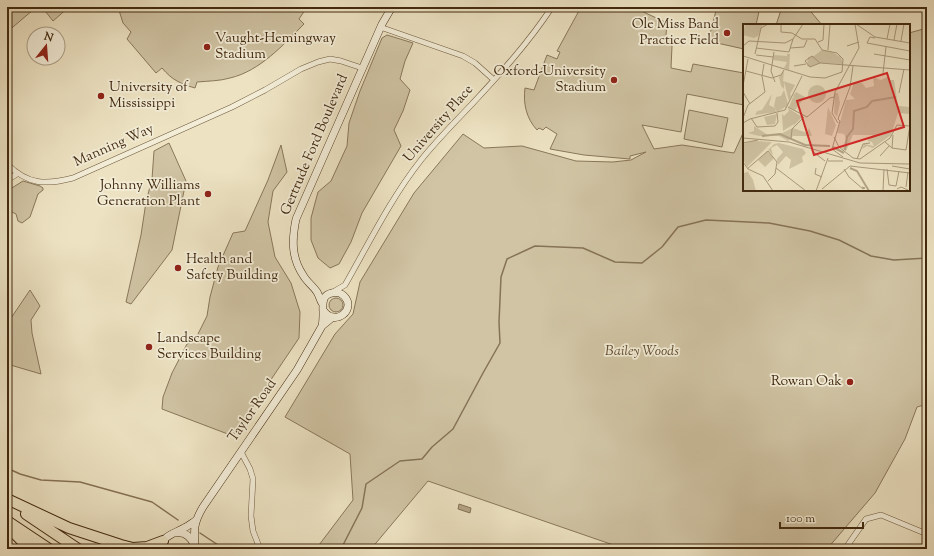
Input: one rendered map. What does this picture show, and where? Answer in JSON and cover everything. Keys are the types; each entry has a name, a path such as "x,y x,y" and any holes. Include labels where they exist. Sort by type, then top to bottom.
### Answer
{"highway":[{"path":"7,500 69,528 121,545 133,548 162,545"},
{"path":"7,500 78,549"},
{"path":"7,521 49,549"},
{"path":"7,526 30,549"}],"street":[{"name":"Gertrude Ford Boulevard","path":"323,306 317,292 303,275 296,262 292,246 296,219 380,27 392,7"},
{"name":"University Place","path":"330,293 345,285 387,212 420,161 438,139 494,80 526,42 552,7"},
{"path":"380,27 463,56 475,63 494,80"},
{"name":"Manning Way","path":"7,164 17,174 36,181 59,182 73,178 232,107 301,69 314,64 330,59 362,68"},
{"path":"7,180 17,174"},
{"path":"323,306 329,316 341,316 348,307 345,285"},
{"path":"317,292 341,294 347,299"},
{"path":"322,326 323,306 330,293"},
{"name":"Taylor Road","path":"195,521 203,507 297,370 322,326 333,317"},
{"path":"241,452 250,469 253,479 251,516 253,530 260,549"},
{"path":"845,549 866,519 881,515 927,534"},
{"path":"162,545 170,535 185,528 195,521"},
{"path":"195,521 195,548"},
{"path":"174,533 179,533 189,537 195,548"}],"green space":[{"path":"7,7 31,7 33,10 7,32"},
{"path":"42,7 69,7 53,21"},
{"name":"Vaught-Hemingway Stadium","path":"118,7 307,7 299,19 304,24 261,63 241,75 218,80 197,82 195,88 177,81 169,76 162,68 156,73 127,39 131,32 123,23"},
{"name":"Bailey Woods","path":"581,7 633,7 667,23 666,35 672,46 671,68 691,72 693,64 743,73 743,105 687,94 681,132 642,125 654,149 682,145 734,153 743,133 743,191 910,191 910,33 927,28 927,404 917,407 905,439 875,493 827,549 625,549 428,481 371,549 316,549 353,500 350,454 285,417 335,334 353,314 360,282 414,193 463,134 484,148 522,146 576,161 613,162 631,160 646,152 630,156 630,159 584,155 550,149 557,134 546,127 543,130 539,128 537,130 530,120 524,99 525,88 534,90 547,55 557,59 560,52 557,51"},
{"name":"Ole Miss Band Practice Field","path":"717,7 760,7 756,24 743,24 743,49 708,41"},
{"path":"782,7 807,7 821,24 776,24"},
{"path":"387,35 413,43 405,61 400,79 410,90 403,111 394,130 401,146 362,213 351,242 339,264 330,268 318,258 311,240 311,218 318,192 331,181 347,146 349,123 360,91 382,38"},
{"path":"689,110 728,118 722,147 684,139"},
{"path":"169,143 186,181 172,250 131,304 126,302 152,179 154,151"},
{"path":"281,145 287,172 273,191 268,222 275,257 291,283 300,312 299,338 233,436 162,409 163,397 172,373 187,344 195,340 207,316 210,297 218,267 233,233 245,231 268,180"},
{"path":"23,181 40,186 43,190 38,194 30,217 22,223 18,221 16,214 10,211 7,191"},
{"path":"30,290 40,306 31,320 32,333 41,374 7,364 7,324"},
{"path":"333,298 339,298 343,302 343,308 339,312 333,312 329,308 329,302"}],"shaded area":[{"path":"459,504 471,508 470,513 458,509"}],"waterway":[{"path":"341,549 362,508 366,484 400,461 422,459 432,447 453,429 500,343 499,322 501,277 507,259 535,246 583,248 615,262 642,263 662,247 678,227 706,220 769,223 810,231 839,240 871,256 894,260 927,258"},
{"path":"7,468 20,474 41,480 80,482 152,502 178,520"},
{"path":"200,533 224,549"}],"place":[{"name":"Ole Miss Band Practice Field","path":"727,33"},
{"name":"Vaught-Hemingway Stadium","path":"207,47"},
{"name":"Oxford-University Stadium","path":"614,80"},
{"name":"University of Mississippi","path":"101,96"},
{"name":"Johnny Williams Generation Plant","path":"208,194"},
{"name":"Health and Safety Building","path":"178,268"},
{"name":"Landscape Services Building","path":"149,347"},
{"name":"Rowan Oak","path":"850,382"}]}
